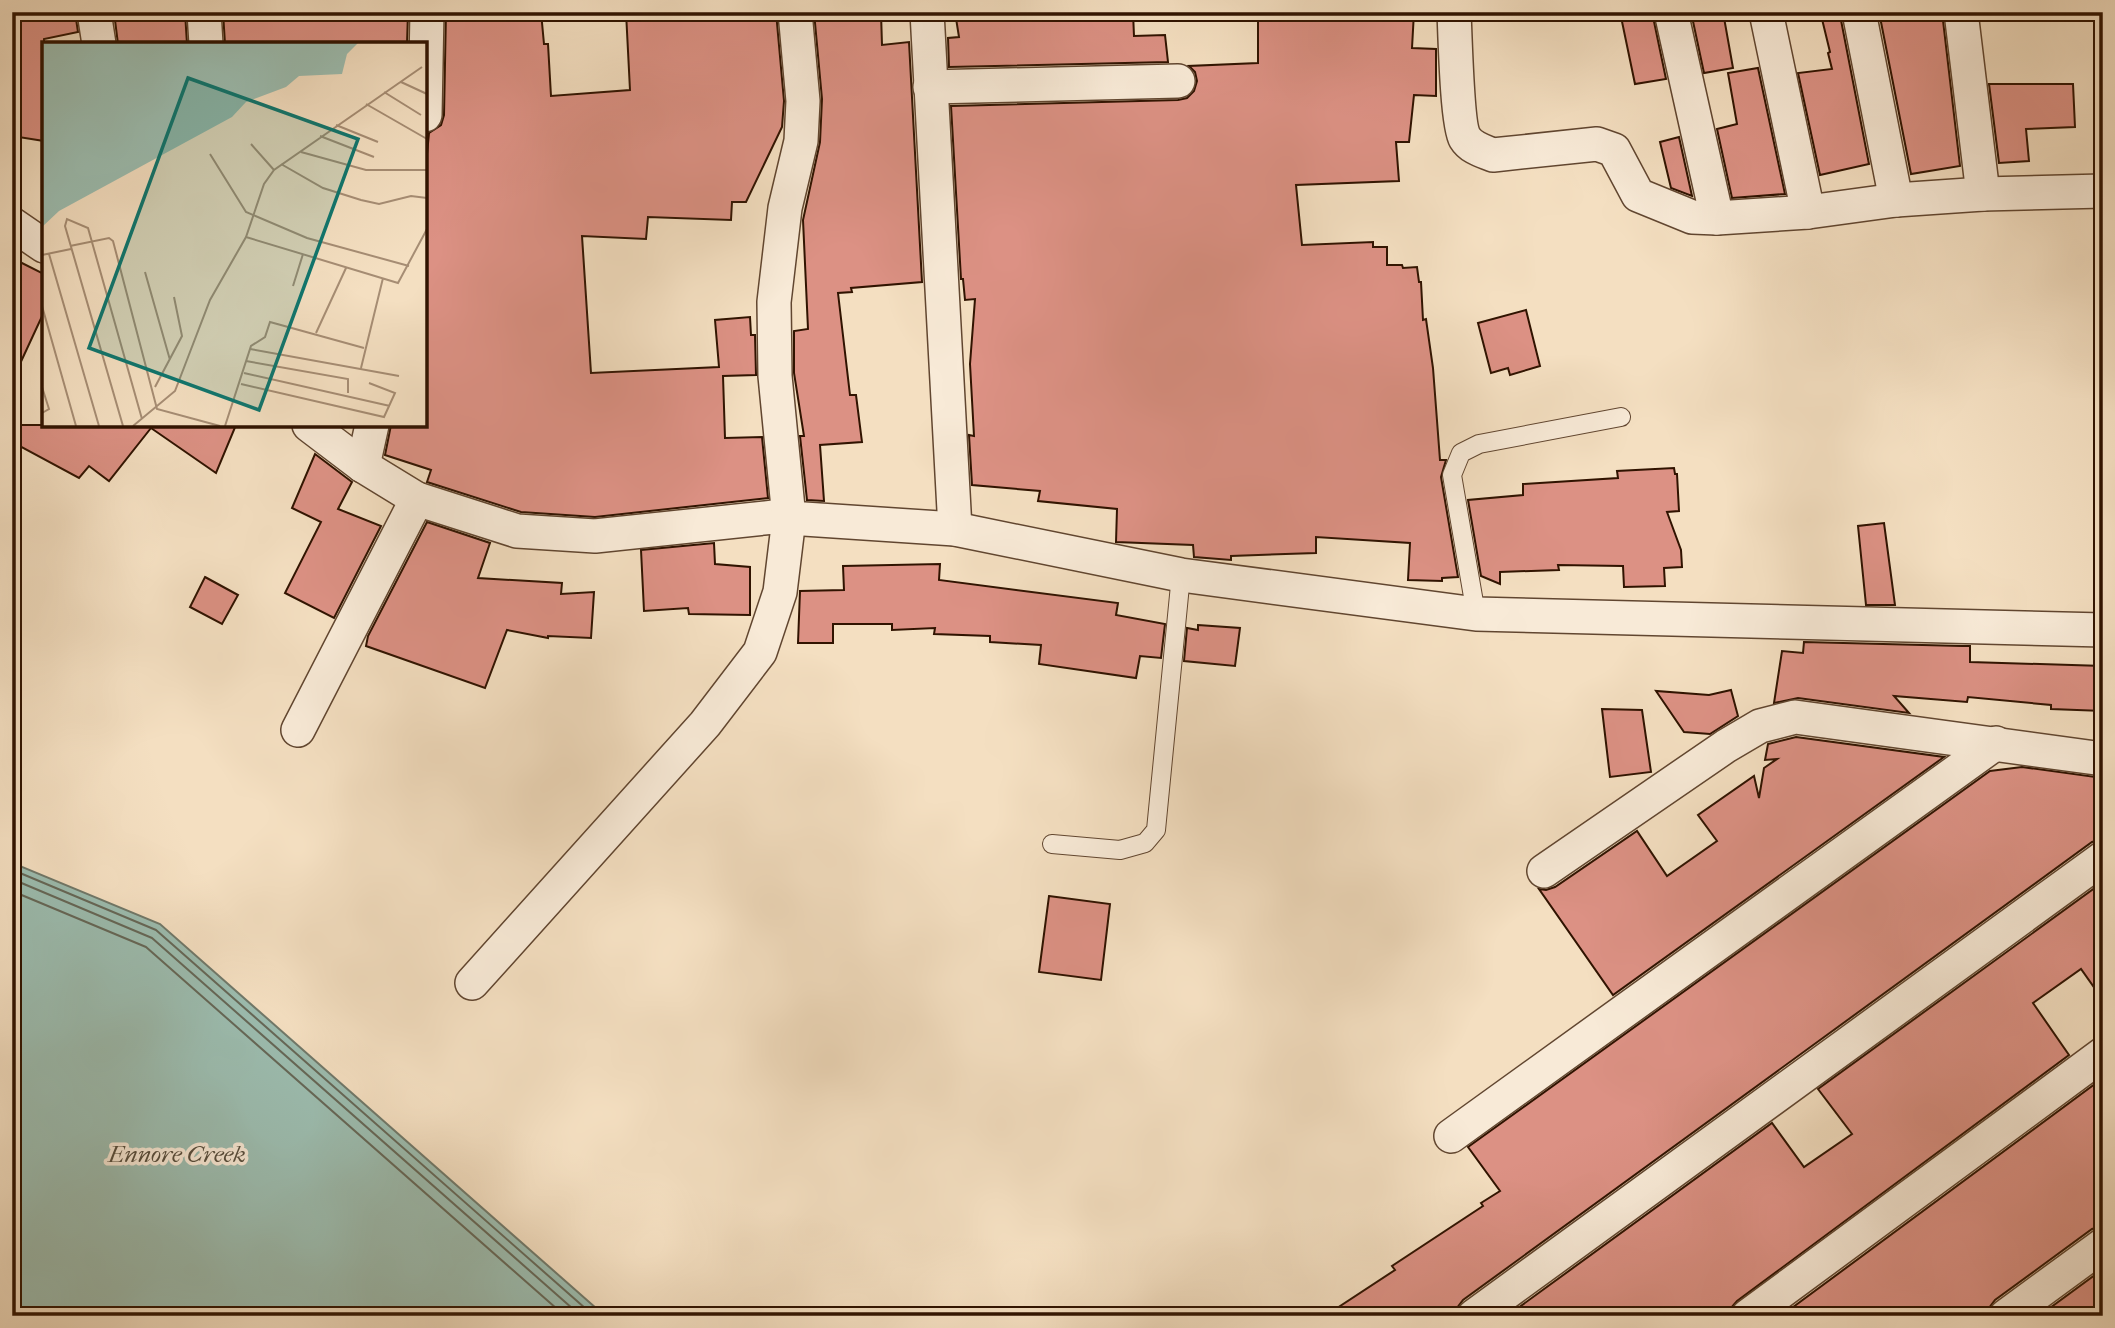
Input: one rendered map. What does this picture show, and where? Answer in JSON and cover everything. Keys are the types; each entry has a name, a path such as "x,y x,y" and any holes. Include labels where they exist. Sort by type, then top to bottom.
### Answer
{"street":[{"path":"94,12 99,42"},
{"path":"204,12 206,42"},
{"path":"426,42 427,12"},
{"path":"472,983 705,724 760,652 780,592 789,518 775,376 774,302 785,208 801,141 803,101 795,12"},
{"path":"927,12 955,528"},
{"path":"1454,12 1461,116 1465,138 1477,149 1493,155 1597,144 1614,150 1638,195 1692,217 1808,212 1896,200 1983,194 2103,191"},
{"path":"1671,12 1717,218"},
{"path":"1766,12 1808,212"},
{"path":"1859,12 1896,200"},
{"path":"1961,12 1983,194"},
{"path":"930,87 1178,81"},
{"path":"12,224 42,245"},
{"path":"312,427 363,466 417,499 517,531 595,536 774,517 955,528 1181,575 1476,614 2103,630"},
{"path":"363,466 372,427"},
{"path":"298,730 417,499"},
{"path":"1544,871 1726,746 1760,726 1795,717 2103,759"},
{"path":"1451,1136 1996,743"},
{"path":"1474,1316 2103,858"},
{"path":"1748,1316 2103,1054"},
{"path":"2006,1316 2103,1245"}],"lane":[{"path":"1476,614 1452,475 1461,453 1479,444 1621,417"},
{"path":"1052,844 1120,850 1144,843 1156,830 1181,575"}],"water":[{"name":"Ennore Creek","path":"12,858 22,867 160,924 605,1316 12,1316"}],"building":[{"path":"12,12 75,12 78,32 44,39 42,42 42,141 12,136"},
{"path":"114,12 185,12 187,42 118,42"},
{"path":"223,12 408,12 407,42 225,42"},
{"path":"446,12 541,12 544,44 548,44 551,96 630,90 626,12 776,12 784,101 782,127 746,202 732,202 731,220 648,217 646,239 582,236 591,373 719,367 715,320 750,317 751,335 755,335 756,375 723,376 725,438 762,437 768,498 595,517 521,512 427,482 431,470 385,455 391,427 427,427 427,154 429,133 441,125 444,115"},
{"path":"814,12 881,13 882,45 909,42 922,282 851,288 852,292 838,293 850,395 856,395 862,442 820,445 824,501 807,500 800,436 804,436 794,373 794,331 808,329 803,220 820,142 822,99"},
{"path":"955,12 1133,12 1134,36 1165,35 1168,62 949,67 948,38 959,37"},
{"path":"1258,12 1414,12 1412,48 1436,49 1436,96 1414,95 1409,142 1396,142 1399,181 1296,185 1302,245 1373,242 1373,247 1387,247 1387,265 1417,267 1421,282 1423,320 1426,319 1433,368 1440,460 1446,460 1441,477 1458,577 1442,578 1442,581 1408,580 1410,543 1316,537 1316,553 1231,556 1231,560 1194,557 1193,545 1116,542 1117,509 1038,501 1040,491 972,485 969,435 974,436 970,364 975,299 965,300 961,279 951,106 1187,98 1194,91 1197,81 1195,72 1189,66 1258,63"},
{"path":"1620,12 1652,12 1666,79 1635,84"},
{"path":"1691,12 1723,12 1733,68 1704,73"},
{"path":"1879,12 1942,12 1960,166 1911,174"},
{"path":"1840,15 1869,164 1820,175 1798,73 1832,69 1822,19"},
{"path":"1758,68 1785,194 1732,198 1717,129 1737,124 1728,73"},
{"path":"1989,84 2073,84 2075,127 2026,129 2029,161 1999,163"},
{"path":"1679,137 1692,196 1671,188 1660,142"},
{"path":"12,258 42,273 42,316 12,381"},
{"path":"1526,310 1540,366 1510,375 1508,368 1491,373 1478,323"},
{"path":"12,425 235,427 216,473 151,428 109,481 89,466 79,478 12,442"},
{"path":"315,454 352,482 338,509 381,526 334,618 285,593 321,522 292,508"},
{"path":"1674,468 1677,474 1679,511 1667,512 1681,550 1682,567 1664,568 1665,586 1624,587 1623,566 1558,565 1559,570 1500,572 1500,584 1481,576 1468,500 1523,495 1523,484 1618,478 1617,471"},
{"path":"427,522 490,543 478,578 562,583 561,594 594,592 591,638 548,638 507,630 485,688 366,646 368,636"},
{"path":"1884,523 1895,605 1866,605 1858,526"},
{"path":"714,543 715,564 750,567 750,615 689,614 688,608 644,611 641,550"},
{"path":"940,564 939,580 1118,603 1116,615 1165,624 1161,658 1140,656 1136,678 1039,664 1041,645 990,642 990,636 934,634 935,628 892,630 892,624 833,624 833,643 798,643 800,591 844,590 843,566"},
{"path":"205,577 238,595 222,624 190,607"},
{"path":"1198,625 1240,628 1235,666 1184,661 1187,628 1198,630"},
{"path":"1804,642 1970,646 1970,662 2103,666 2103,711 2051,709 2051,705 1968,697 1967,702 1894,696 1909,713 1798,698 1774,703 1782,651 1803,653"},
{"path":"1731,690 1738,716 1710,734 1684,732 1656,691 1709,695"},
{"path":"1602,709 1642,710 1651,772 1610,777"},
{"path":"1796,737 1944,757 1613,995 1539,889 1555,887 1637,831 1667,876 1717,841 1698,815 1754,776 1759,798 1764,768 1777,759 1765,760 1768,744"},
{"path":"2022,767 2103,778 2103,839 2092,842 1463,1300 1455,1316 1325,1316 1395,1270 1392,1266 1483,1206 1481,1203 1500,1191 1468,1147 1990,771"},
{"path":"2103,882 2103,1000 2081,969 2033,1003 2069,1055 1737,1301 1729,1316 1507,1316 1772,1123 1804,1167 1852,1134 1818,1089"},
{"path":"1049,896 1110,904 1101,980 1039,972"},
{"path":"2103,1078 2103,1226 2092,1229 1995,1300 1987,1316 1781,1316"},
{"path":"2103,1269 2103,1316 2039,1316"}]}
